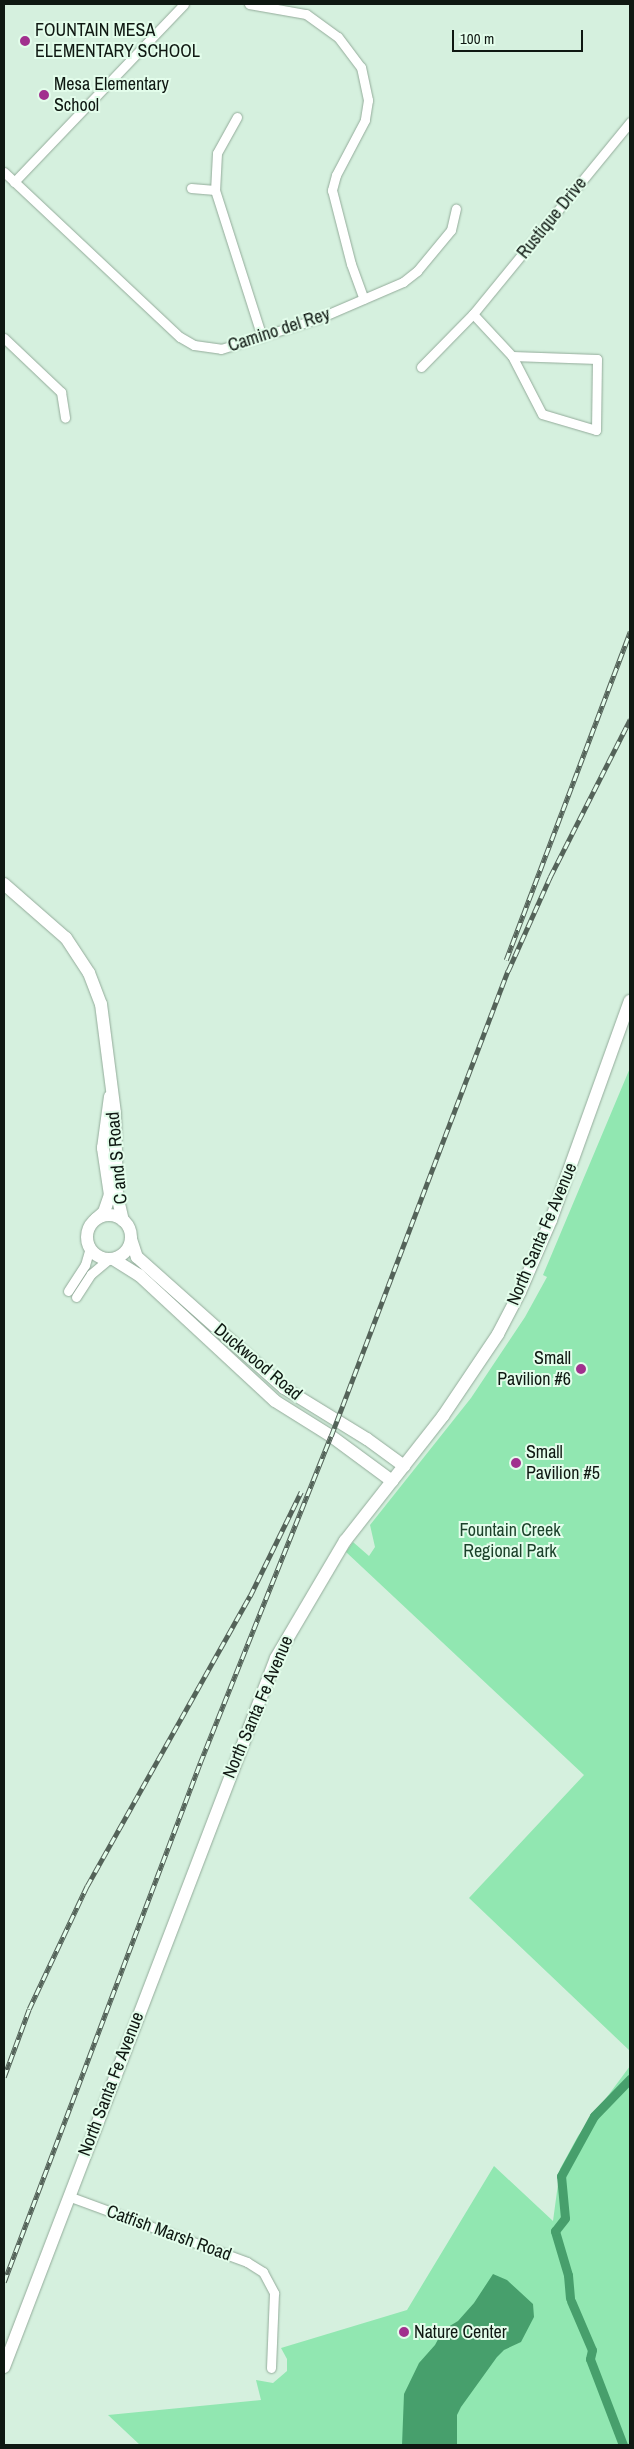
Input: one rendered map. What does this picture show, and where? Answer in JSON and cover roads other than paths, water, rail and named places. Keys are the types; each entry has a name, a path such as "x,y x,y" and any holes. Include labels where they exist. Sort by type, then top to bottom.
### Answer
{"main road":[{"name":"C and S Road","path":"4,884 66,938 89,973 101,1004 110,1096 115,1113 117,1195 123,1220"},
{"name":"North Santa Fe Avenue","path":"4,2367 276,1658 345,1542 479,1364 520,1292 551,1220 630,1001"},
{"name":"C and S Road","path":"96,1219 104,1212 110,1195 103,1148 105,1115 110,1096"},
{"path":"110,1215 123,1220 131,1239 126,1252 111,1259 98,1256 90,1248 88,1231 96,1219 110,1215"},
{"name":"Duckwood Road","path":"131,1239 137,1257 284,1388 367,1439 404,1466"},
{"name":"Duckwood Road","path":"111,1259 139,1275 275,1401 331,1436 392,1481"}],"street":[{"path":"14,182 184,4"},
{"path":"249,4 306,14 338,37 364,75 368,100 365,120 336,176 332,190 348,255 364,299"},
{"path":"236,117 217,152 214,174 216,190 262,337"},
{"name":"Rustique Drive","path":"421,367 473,314 630,122"},
{"name":"Camino del Rey","path":"4,172 180,337 194,345 221,349 262,337 364,299 403,282 418,271 451,230 456,209"},
{"path":"191,188 216,190"},
{"path":"473,314 512,356 542,414 596,430 597,359 512,356"},
{"path":"4,338 61,392 64,418"},
{"path":"68,1291 85,1265 90,1248"},
{"path":"76,1297 91,1274 111,1259"},
{"name":"Catfish Marsh Road","path":"68,2196 246,2262 268,2276 274,2293 271,2368"}],"waterway":[{"path":"570,2298 568,2275 555,2231 565,2218 561,2176 594,2116 630,2079"},
{"path":"571,2301 592,2350 590,2359 623,2445"}],"railway":[{"path":"506,960 630,632"},
{"path":"4,2282 200,1763 331,1436 508,971 550,877 630,719"},
{"path":"4,2077 29,2009 87,1886 250,1596 301,1492"}],"place":[{"name":"FOUNTAIN MESA ELEMENTARY SCHOOL","path":"25,41"},
{"name":"Mesa Elementary School","path":"44,95"},
{"name":"Small Pavilion #6","path":"581,1369"},
{"name":"Small Pavilion #5","path":"516,1463"},
{"name":"Nature Center","path":"404,2332"}],"park label":[{"name":"Fountain Creek Regional Park","path":"510,1541"}]}
